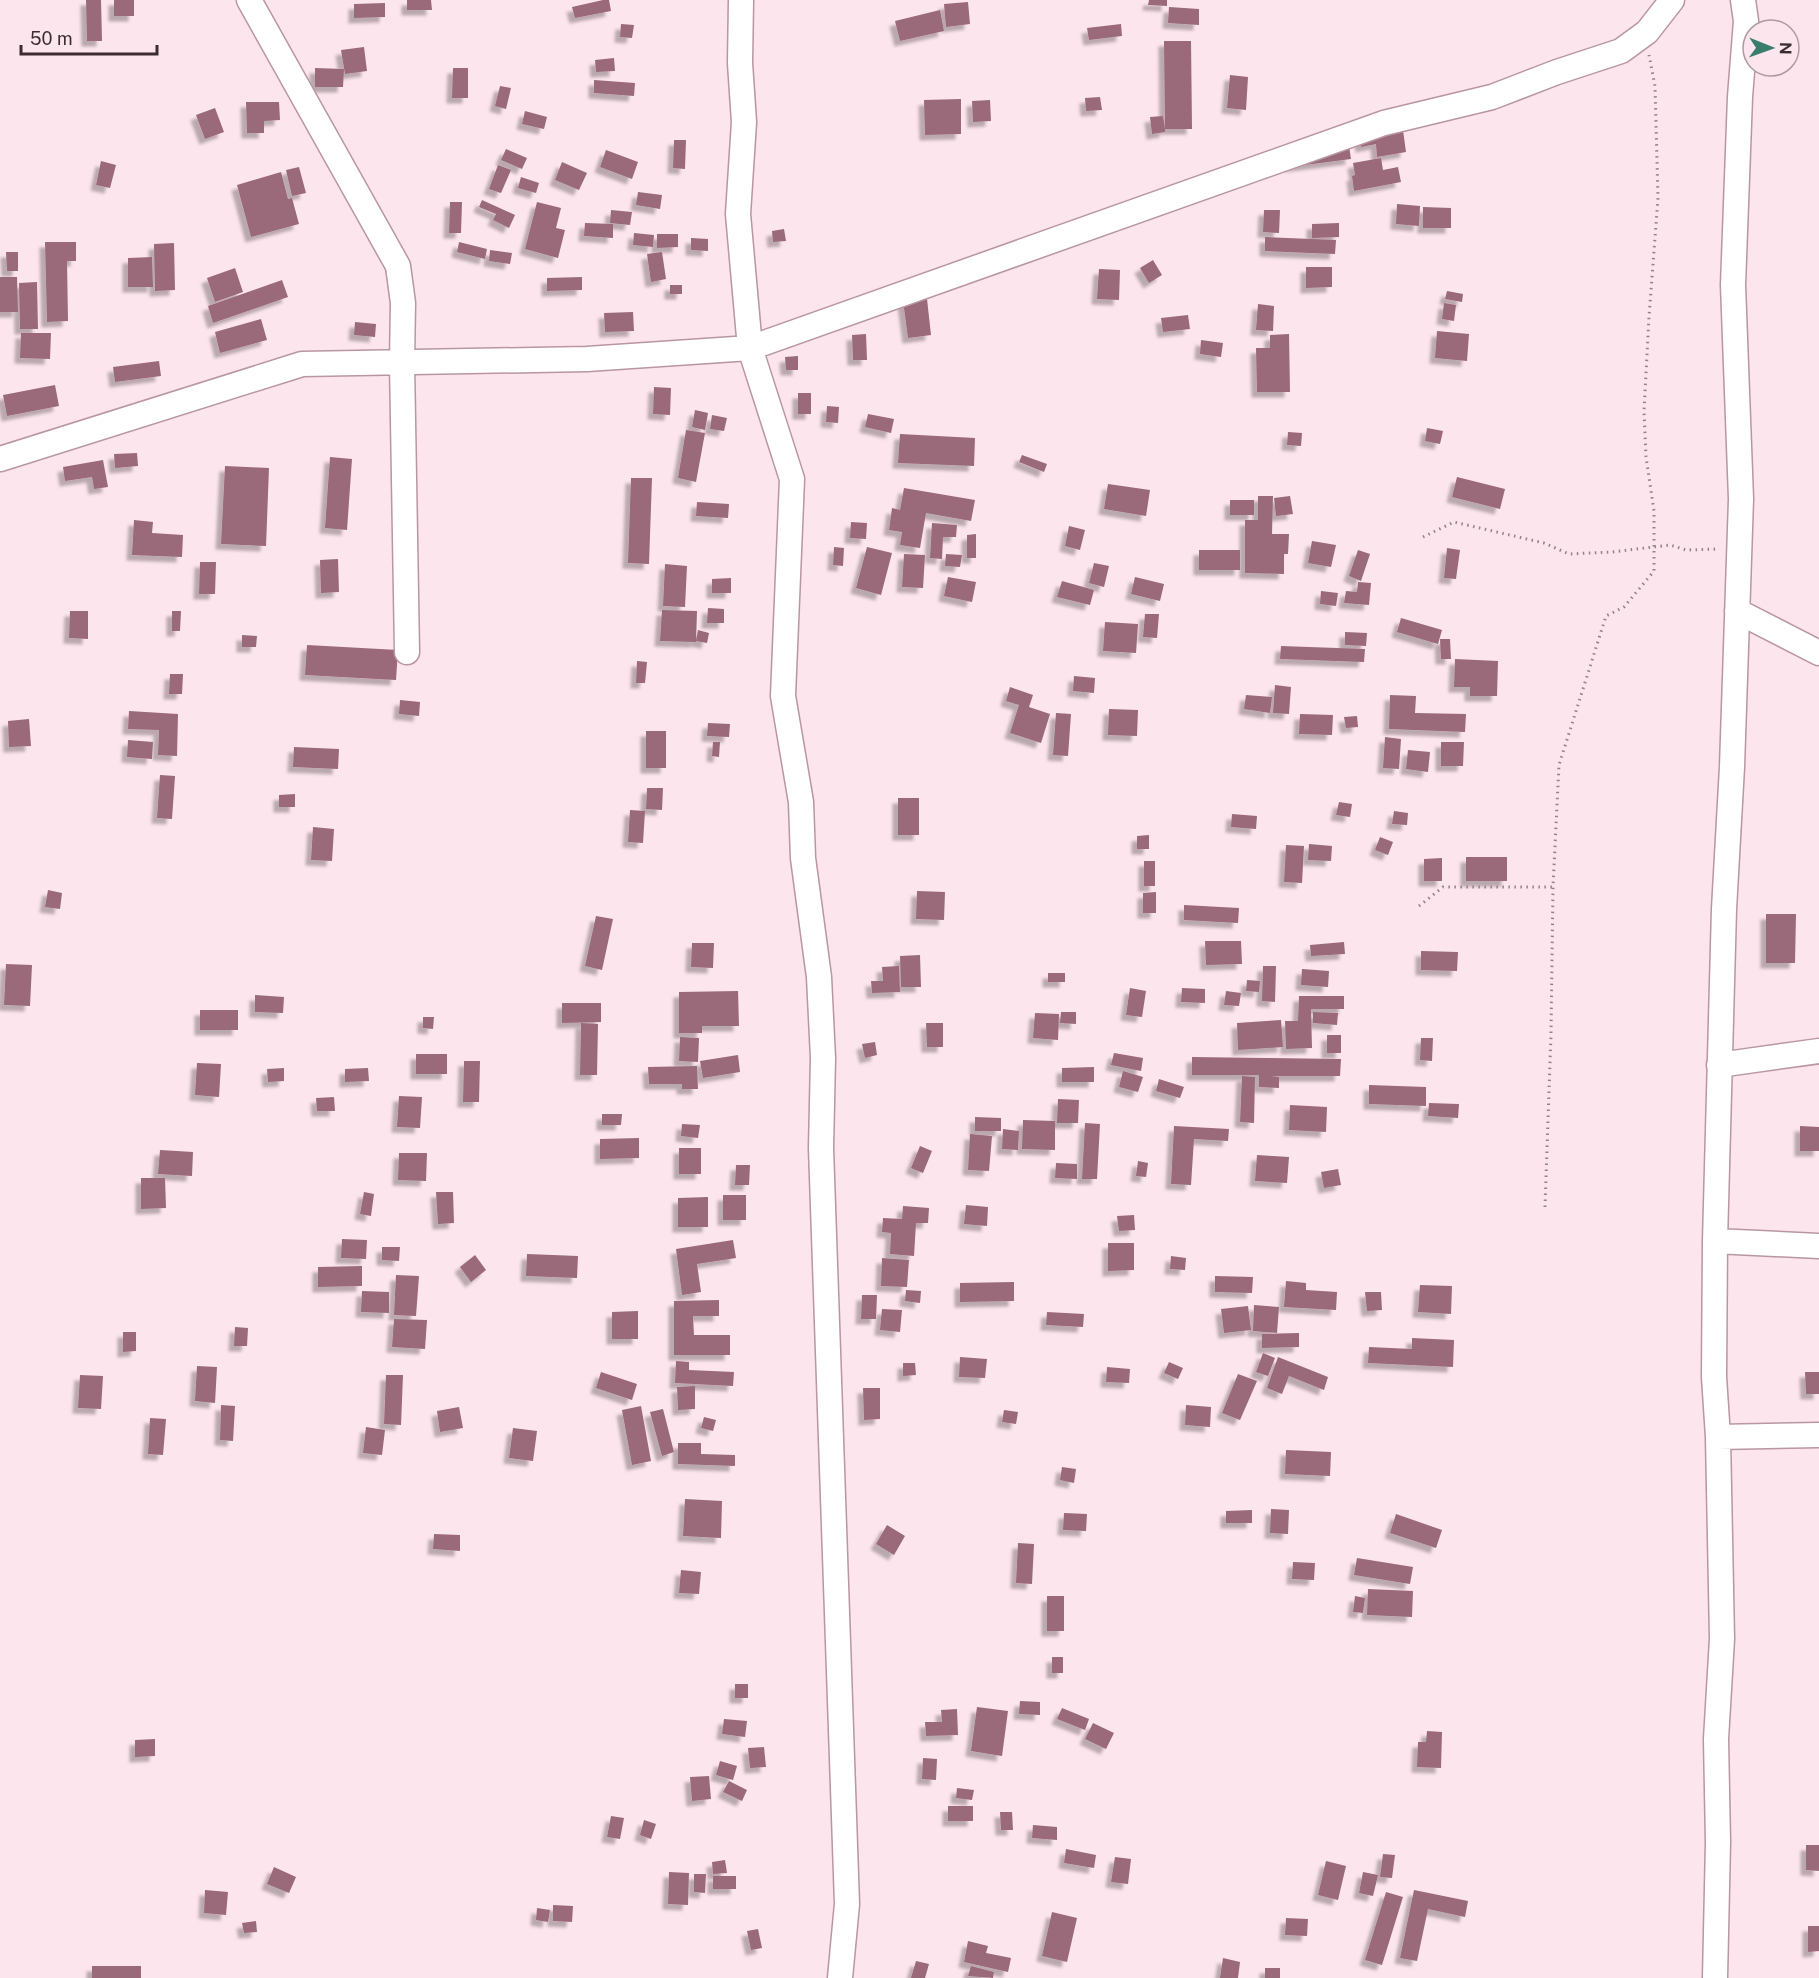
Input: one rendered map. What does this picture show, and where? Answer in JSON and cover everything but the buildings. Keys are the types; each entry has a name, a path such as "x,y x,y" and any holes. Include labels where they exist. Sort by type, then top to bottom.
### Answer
{"street":[{"path":"249,0 398,266 403,303 407,652"},
{"path":"741,0 740,63 744,122 738,214 750,348 792,479 783,696 801,802 803,858 819,977 823,1058 821,1148 847,1904 840,1978"},
{"path":"0,459 302,364 586,358 750,348 1384,123 1492,98 1557,72 1621,51 1647,32 1672,0"},
{"path":"1715,1978 1718,1842 1716,1739 1722,1639 1718,1437 1714,1377 1715,1241 1724,909 1732,767 1741,500 1733,285 1740,97 1746,21 1743,0"},
{"path":"1737,611 1819,652"},
{"path":"1719,1065 1819,1051"},
{"path":"1715,1241 1819,1246"},
{"path":"1718,1437 1819,1435"}],"path":[{"path":"1545,1207 1553,887 1559,765 1606,616 1624,607 1654,571 1654,511 1646,457 1644,411 1658,198 1655,86 1647,32"},
{"path":"1423,537 1454,522 1544,543 1569,554 1612,552 1670,545 1686,550 1738,547"},
{"path":"1419,906 1443,887 1553,887"}]}
